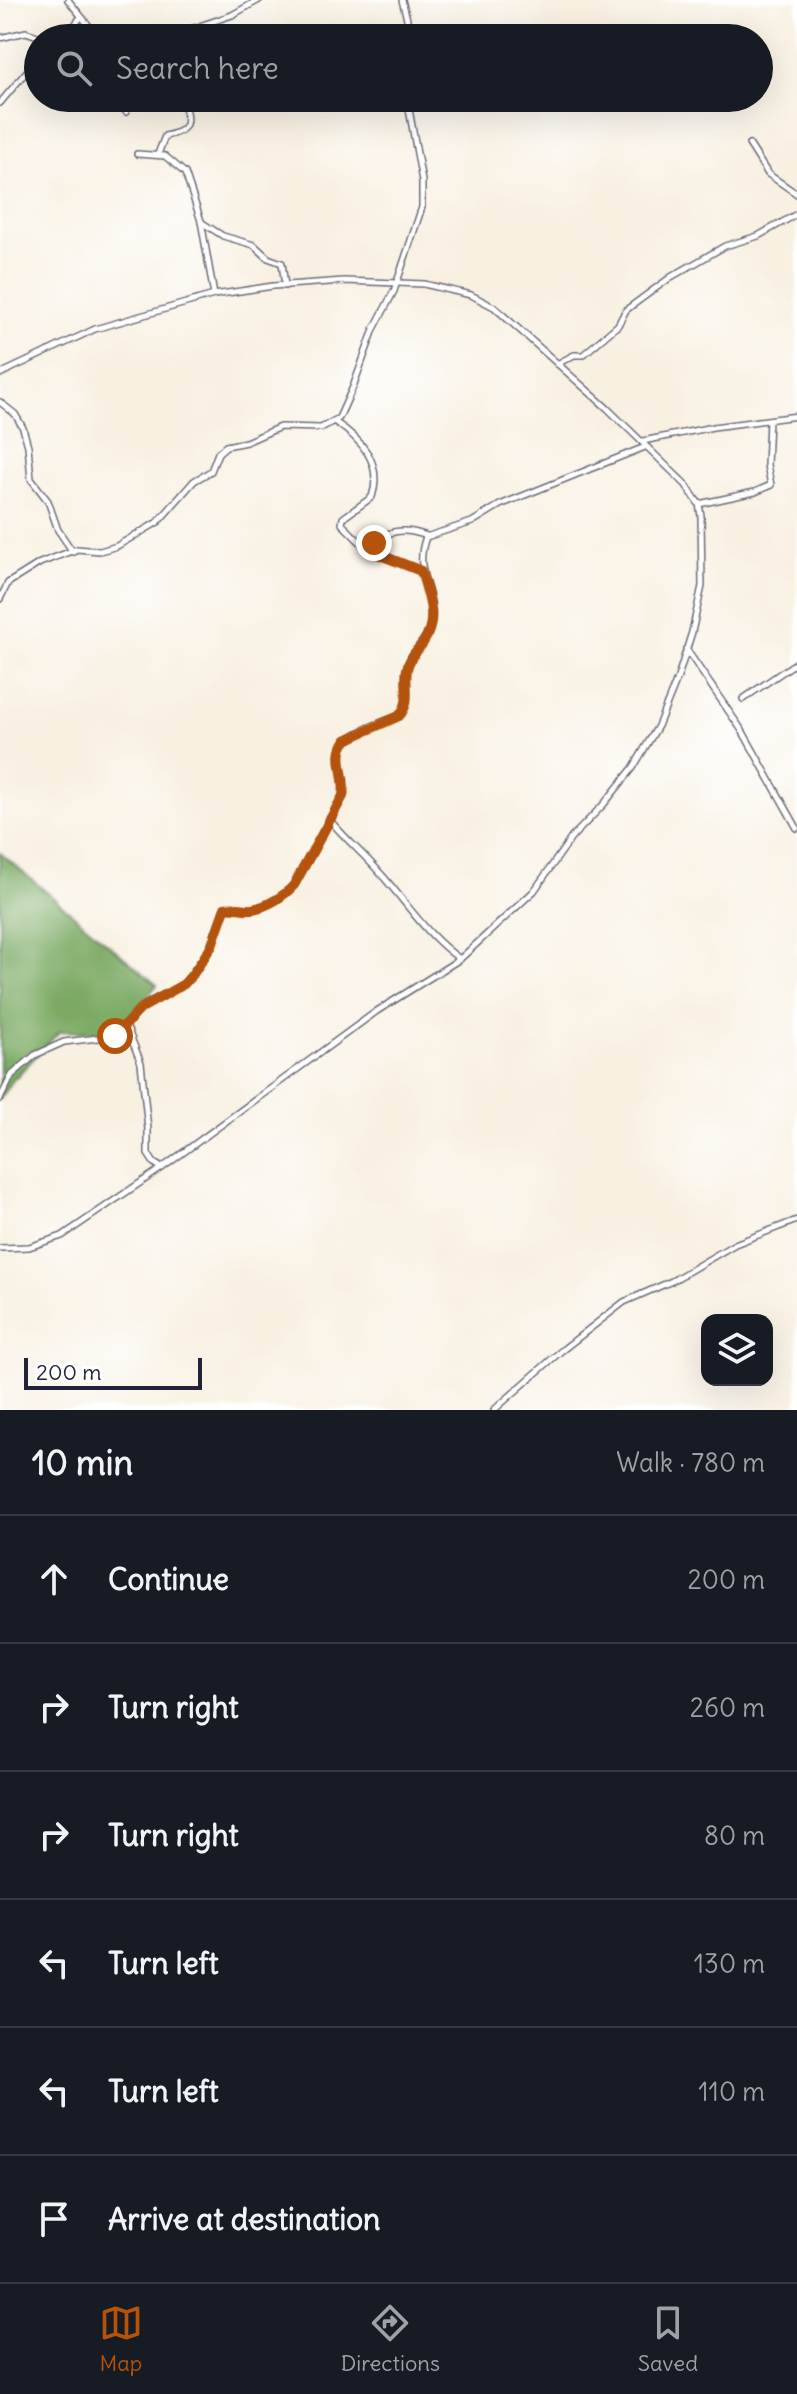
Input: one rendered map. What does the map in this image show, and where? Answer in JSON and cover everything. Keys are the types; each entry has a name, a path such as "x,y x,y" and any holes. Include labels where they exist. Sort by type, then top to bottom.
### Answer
{"street":[{"path":"68,0 86,24"},
{"path":"208,24 259,0"},
{"path":"402,0 407,24"},
{"path":"76,24 80,18"},
{"path":"0,38 24,32"},
{"path":"0,103 12,92 24,72"},
{"path":"158,154 165,136 181,132 186,126 186,112"},
{"path":"0,599 8,583 55,556 77,549 100,551 117,546 158,522 194,481 211,471 218,453 226,446 246,442 280,427 316,430 335,422 350,396 374,329 397,282 422,207 420,164 410,112"},
{"path":"749,144 768,174 797,194"},
{"path":"137,154 158,154 170,159 185,173 201,221 214,295"},
{"path":"557,364 574,355 583,355 618,325 626,310 673,275 725,246 758,236 797,214"},
{"path":"201,221 223,236 254,245 268,258 282,263 285,286"},
{"path":"0,374 95,329 214,295 344,281 441,286 485,301 520,328 644,444 686,485 699,504 703,538 702,594 681,669 663,715 624,781 572,837 534,891 460,959 377,1011 162,1168 62,1236 29,1247 0,1248"},
{"path":"0,402 15,414 23,428 33,484 48,501 58,530 73,552"},
{"path":"368,550 378,538 399,529 428,536 472,522 500,505 644,444 713,427 797,416"},
{"path":"699,504 755,492 771,485 767,465 769,420"},
{"path":"335,422 358,438 367,449 374,468 376,487 372,497 341,521 368,550 421,571"},
{"path":"0,1099 12,1075 47,1048 79,1038 115,1036 146,1004 184,984 212,945 225,908 252,909 289,890 345,790 341,745 403,712 408,693 407,667 426,638 431,622 431,604 421,571 422,550 428,536"},
{"path":"686,649 743,732 797,828"},
{"path":"743,699 797,662"},
{"path":"329,819 389,882 434,939 460,959"},
{"path":"126,1025 141,1063 148,1154 162,1168"},
{"path":"494,1410 561,1351 624,1302 672,1281 735,1244 797,1220"}],"green space":[{"path":"0,853 157,985 115,1033 60,1031 0,1098"}],"route":[{"path":"115,1036 146,1004 184,984 193,974 212,945 225,908 252,909 285,895 294,885 343,796 345,782 341,745 403,712 408,693 407,667 429,632 431,604 421,571 368,550 374,543"}]}
